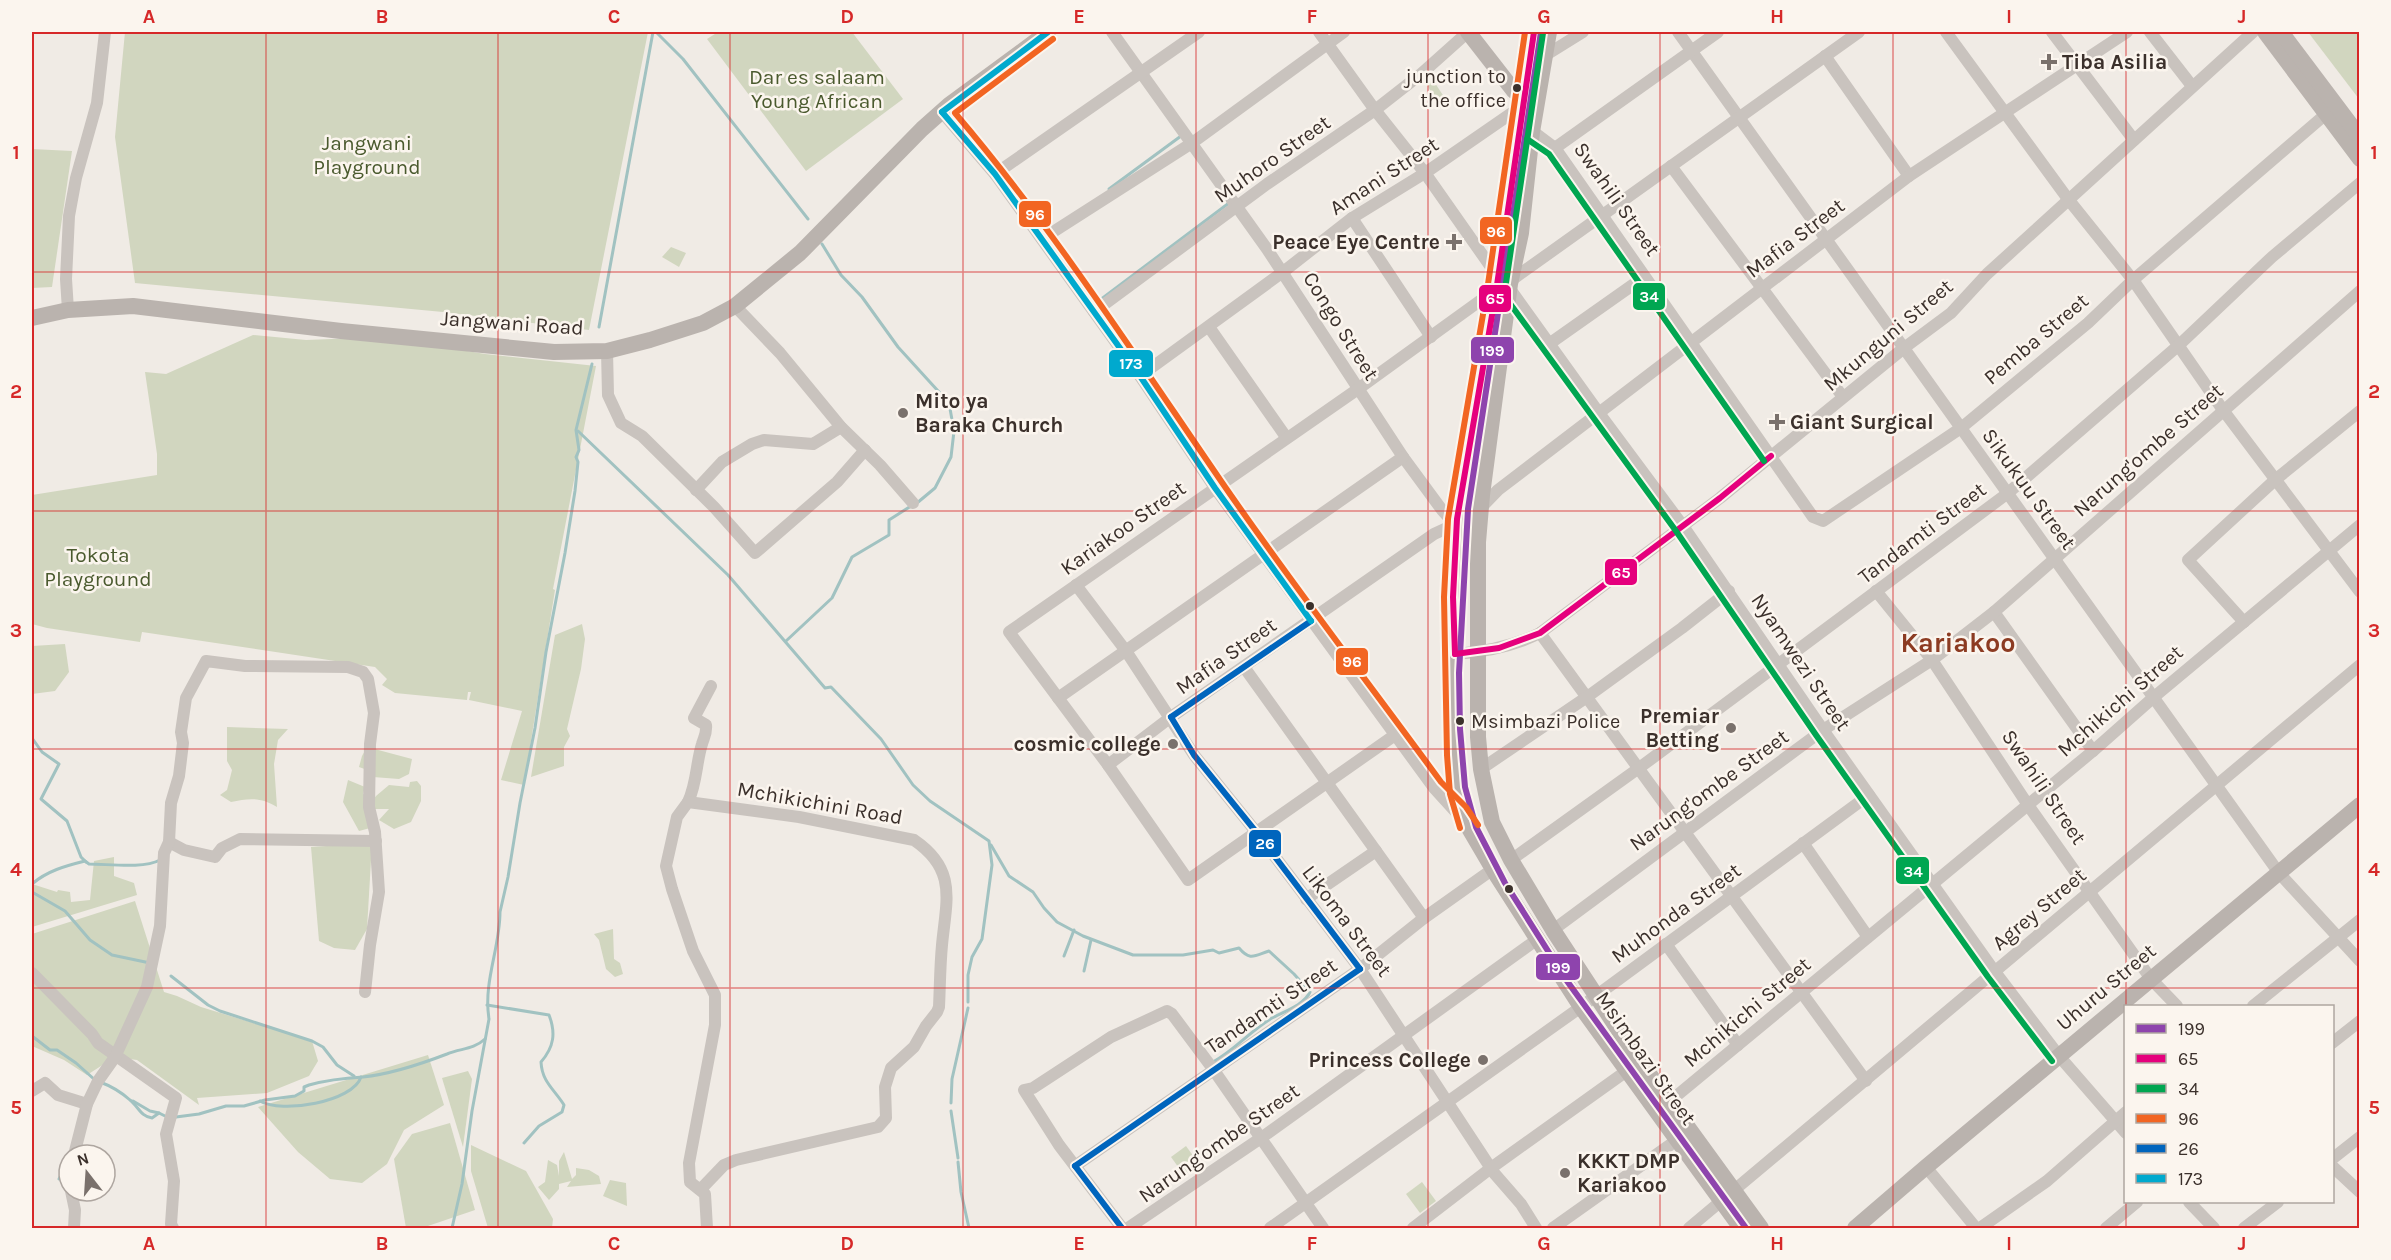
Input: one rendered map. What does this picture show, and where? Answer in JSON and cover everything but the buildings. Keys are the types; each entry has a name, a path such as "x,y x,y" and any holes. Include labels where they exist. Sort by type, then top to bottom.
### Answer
{"street":[{"path":"68,310 66,279 69,216 76,178 97,103 105,32"},
{"name":"Jangwani Road","path":"32,318 68,310 133,306 508,348 554,352 607,351 703,323 735,306 800,253 922,129 1047,32"},
{"name":"Congo Street","path":"1112,32 1283,272 1403,457 1442,510 1451,520 1457,521"},
{"path":"995,174 1199,32"},
{"name":"Nyamwezi Street","path":"1319,32 1683,526 1823,730 1995,972 2058,1056 2124,1131"},
{"path":"1042,239 1192,143 1344,32"},
{"path":"1468,32 1514,91 1526,80"},
{"name":"Muhoro Street","path":"1095,312 1237,206 1376,111 1468,32"},
{"name":"Msimbazi Street","path":"1530,106 1526,80 1534,32"},
{"name":"Msimbazi Street","path":"1549,32 1546,55 1530,106 1504,284 1481,509 1478,542 1478,737 1481,769 1492,822 1511,860 1663,1107 1728,1196 1741,1228"},
{"path":"1546,55 1583,32"},
{"name":"Sikukuu Street","path":"1678,32 2278,873 2360,961"},
{"path":"1555,148 1718,32"},
{"name":"Kariakoo Street","path":"1058,698 1009,632 1286,437 1358,390 1859,32"},
{"path":"1946,32 2068,199 2133,280 2223,410 2327,552 2360,592"},
{"path":"2052,32 2134,140"},
{"name":"Mafia Street","path":"1108,765 1171,717 1434,534 1457,521 1473,516 1498,490 1909,176 2127,32"},
{"path":"2150,32 2192,87"},
{"name":"Mkunguni Street","path":"1455,654 1527,639 1540,633 1683,526 1904,348 1951,313 1987,274 2253,32"},
{"path":"2265,32 2360,159"},
{"path":"2281,32 2360,137"},
{"path":"1825,56 1909,176"},
{"name":"Amani Street","path":"1140,376 1283,272 1352,218 1530,106"},
{"path":"942,112 995,174 1095,312 1263,555 1434,788 1459,813 1470,830"},
{"name":"Pemba Street","path":"1772,456 1813,517 1823,521 1961,428 2088,323 2133,280 2326,114"},
{"name":"Swahili Street","path":"1526,131 1555,148 1772,456"},
{"path":"1671,166 1843,397"},
{"name":"Tandamti Street","path":"1511,860 1639,768 2008,493 2179,345 2272,257 2360,183"},
{"path":"1352,218 1431,337"},
{"path":"1549,344 1644,277"},
{"name":"Msimbazi Street","path":"1504,284 1457,521 1453,597 1456,755 1460,792 1470,830 1581,1007 1628,1070 1663,1107 1677,1140 1761,1228"},
{"name":"Narung'ombe Street","path":"1553,930 1823,730 1932,660 1994,612 2360,291"},
{"path":"735,306 780,353 841,427 913,503"},
{"path":"1209,327 1286,437"},
{"path":"607,351 608,395 621,423 642,436 714,507 755,553 837,482 865,450"},
{"path":"2244,622 2188,560 2274,480 2360,411"},
{"path":"696,490 722,462 752,444 764,440 813,444 841,427"},
{"path":"1395,735 1188,880 1058,698 1403,457"},
{"name":"Mchikichi Street","path":"1663,1107 2093,751 2154,697 2360,525"},
{"name":"Likoma Street","path":"1076,585 1126,651 1194,755 1257,833 1360,969 1491,1168 1521,1204 1536,1228"},
{"path":"1481,769 1587,697 1729,591"},
{"name":"Swahili Street","path":"1876,591 1932,660 2028,805 2151,979 2176,1005"},
{"path":"1994,612 2093,751"},
{"path":"1540,633 1866,1081"},
{"path":"77,1143 87,1104 98,1082 116,1057 147,987 157,946 164,853 169,842 171,803 179,776 183,742 181,732 186,698 206,661 245,666 348,667 363,672 368,679 374,714 370,744 369,807 376,841 379,892 365,992"},
{"name":"Agrey Street","path":"1689,1228 2360,665"},
{"path":"1244,667 1424,918"},
{"path":"707,1228 705,1194 702,1189 690,1182 689,1163 715,1025 715,995 693,951 666,866 677,817 688,802 698,771 707,729 706,725 694,717 711,686"},
{"name":"Muhonda Street","path":"1270,1228 1581,1007 1869,795"},
{"name":"Mchikichini Road","path":"688,802 799,817 907,837 924,846 935,861 948,893 937,1012 914,1047 891,1068 885,1087 886,1118 883,1124 842,1137 730,1163 716,1172 702,1189"},
{"name":"Uhuru Street","path":"1855,1228 2058,1056 2360,806"},
{"path":"169,842 184,850 215,857 222,848 240,839 376,841"},
{"path":"1803,843 1868,937"},
{"path":"1306,899 1376,851"},
{"name":"Tandamti Street","path":"1075,1166 1360,969 1424,918 1486,874"},
{"path":"2254,1005 2360,920"},
{"name":"Narung'ombe Street","path":"1128,1228 1261,1138 1535,941"},
{"path":"1666,944 1738,1045"},
{"path":"32,973 92,1034 98,1043 143,1073 177,1100 169,1117 166,1134 174,1181 171,1224 173,1228"},
{"path":"1122,1228 1075,1166 1023,1090 1034,1088 1094,1047 1130,1026 1167,1011 1172,1014 1213,1069 1323,1228"},
{"path":"2334,1041 2360,1021"},
{"path":"1413,1228 1491,1168 1628,1070"},
{"path":"32,1091 45,1083 58,1095 87,1104"},
{"path":"1926,1167 1978,1228 2047,1181 2124,1114"},
{"path":"2334,1156 2360,1137"},
{"path":"1553,1228 1677,1140"},
{"path":"2334,1168 2360,1192"},
{"path":"74,1203 74,1228"},
{"path":"2106,1228 2136,1203"},
{"path":"2190,1203 2214,1228"},
{"path":"2244,1228 2277,1203"}],"green space":[{"name":"Jangwani Playground","path":"125,32 648,32 589,330 443,312 135,283 115,137"},
{"name":"Dar es salaam Young African","path":"718,32 852,32 903,99 806,171 707,39"},
{"path":"2308,32 2359,32 2359,99"},
{"path":"1433,80 1448,103 1439,109 1427,84"},
{"path":"32,149 72,151 52,287 32,288"},
{"path":"671,247 686,253 679,267 662,257"},
{"name":"Tokota Playground","path":"253,335 306,340 383,337 485,354 596,366 553,589 555,590 524,785 501,780 522,711 469,700 471,692 468,692 467,700 395,693 382,685 387,679 375,667 142,632 140,642 32,624 32,495 157,475 157,454 145,372 166,374"},
{"path":"582,624 585,639 581,669 567,729 570,736 564,747 564,766 531,777 555,635"},
{"path":"65,644 69,672 55,691 32,694 32,646"},
{"path":"227,727 288,729 278,740 274,764 277,807 266,801 255,799 231,802 220,795 227,790 232,770 227,761"},
{"path":"367,747 412,759 409,774 399,779 373,777 370,771 359,767"},
{"path":"348,780 365,787 363,794 373,798 374,827 359,831 343,802"},
{"path":"417,781 421,786 421,801 411,822 394,829 379,820 389,809 367,809 376,796 389,785 409,787 410,782"},
{"path":"372,843 367,929 355,950 334,948 319,941 311,847"},
{"path":"114,857 114,876 134,883 137,895 32,927 32,884 57,892 58,890 70,892 71,902 90,900 94,861"},
{"path":"135,901 164,992 201,1007 312,1041 318,1061 309,1076 267,1093 197,1098 199,1105 137,1060 115,1057 87,1075 64,1060 32,1046 32,934"},
{"path":"613,929 614,959 620,963 623,974 615,977 606,969 599,940 594,934"},
{"path":"428,1055 444,1105 404,1130 387,1164 362,1183 330,1179 298,1152 258,1107"},
{"path":"468,1071 472,1079 463,1147 442,1078"},
{"path":"450,1123 475,1210 422,1228 406,1228 394,1159 412,1134"},
{"path":"471,1145 526,1171 553,1219 552,1228 488,1228 471,1171"},
{"path":"1186,1146 1199,1164 1184,1175 1171,1157"},
{"path":"564,1152 572,1179 576,1175 576,1168 589,1170 599,1176 601,1184 567,1187 571,1181 559,1184 559,1189 549,1200 538,1187 545,1182 548,1160 557,1165 559,1176 559,1161"},
{"path":"610,1180 626,1183 627,1206 603,1196"},
{"path":"1422,1182 1436,1201 1420,1213 1406,1194"}],"waterway":[{"path":"599,327 653,32"},
{"path":"656,32 683,59 808,219"},
{"path":"1109,189 1181,136"},
{"path":"1007,181 1048,232"},
{"path":"1052,238 1096,303 1229,203"},
{"path":"822,244 841,275 862,297 898,347 949,403 954,431 951,457 935,488 917,503"},
{"path":"452,1228 462,1184 472,1111 489,1019 488,992 500,912 535,728 546,652 575,491 578,462 576,457 579,450 576,430 592,364"},
{"path":"578,431 728,575 825,688 831,687 881,739 913,785 930,801 989,841 992,865 982,939 972,957 968,975 968,1002"},
{"path":"786,641 832,598 852,557 889,535 889,520 911,506"},
{"path":"32,738 42,752 59,764 41,799 67,821 81,857 86,862"},
{"path":"991,845 1009,876 1033,892 1057,922 1083,936 1133,955 1183,955 1213,950 1219,953 1239,948 1246,955 1256,956 1269,951 1310,992 1299,1004 1264,1023 1213,1062"},
{"path":"32,884 50,872 85,861 89,864 126,865 153,863 160,860"},
{"path":"32,892 65,911 90,940 112,955 150,963"},
{"path":"1064,956 1074,930"},
{"path":"1084,971 1091,940"},
{"path":"171,976 208,1005 220,1011 312,1041 323,1047 337,1065 354,1076"},
{"path":"487,1005 549,1015 551,1022 552,1040 549,1051 541,1062 542,1069 546,1080 564,1105 562,1112 539,1126 524,1143"},
{"path":"951,1103 952,1079 968,1008"},
{"path":"32,1036 50,1050 57,1050 76,1063 95,1080"},
{"path":"176,1117 199,1114 226,1106 244,1106 265,1100 295,1096 304,1091 304,1087 322,1082 374,1076 395,1071 471,1047 485,1039"},
{"path":"260,1101 270,1105 284,1106 315,1103 345,1093 355,1086 361,1077"},
{"path":"100,1082 123,1094 145,1116 152,1118 159,1113 167,1117"},
{"path":"133,1101 150,1111 159,1113"},
{"path":"951,1111 958,1158"},
{"path":"958,1162 961,1192 969,1228"}],"transit line":[{"name":"173","path":"942,112 1048,32"},
{"name":"96","path":"1460,828 1450,794 1447,755 1444,597 1448,519 1487,291 1525,32"},
{"name":"65","path":"1455,654 1453,597 1457,519 1496,292 1534,32"},
{"name":"199","path":"1541,32 1468,509 1459,673 1460,729 1465,787 1476,827 1505,883 1567,981 1746,1228"},
{"name":"34","path":"1506,283 1543,33"},
{"name":"96","path":"1053,39 955,113 1060,247 1302,595 1441,782 1466,807 1478,825"},
{"name":"173","path":"942,112 995,174 1311,621"},
{"name":"34","path":"1527,139 1549,154 1764,461"},
{"name":"34","path":"1503,294 1676,531 1816,735 1988,977 2052,1061"},
{"name":"65","path":"1455,654 1499,648 1540,633 1720,498 1771,456"},
{"name":"26","path":"1171,717 1311,621"},
{"name":"26","path":"1171,717 1194,755 1257,833 1360,969"},
{"name":"26","path":"1075,1166 1360,969"},
{"name":"26","path":"1075,1166 1122,1228"}],"place":[{"name":"Tiba Asilia","path":"2049,62"},
{"name":"junction to the office","path":"1517,88"},
{"name":"Peace Eye Centre","path":"1454,242"},
{"name":"Mito ya Baraka Church","path":"903,413"},
{"name":"Giant Surgical","path":"1777,422"},
{"name":"Msimbazi Police","path":"1460,721"},
{"name":"Premiar Betting","path":"1731,728"},
{"name":"cosmic college","path":"1173,744"},
{"name":"Princess College","path":"1483,1060"},
{"name":"KKKT DMP Kariakoo","path":"1565,1173"}],"district":[{"name":"Kariakoo","path":"1958,643"}]}
